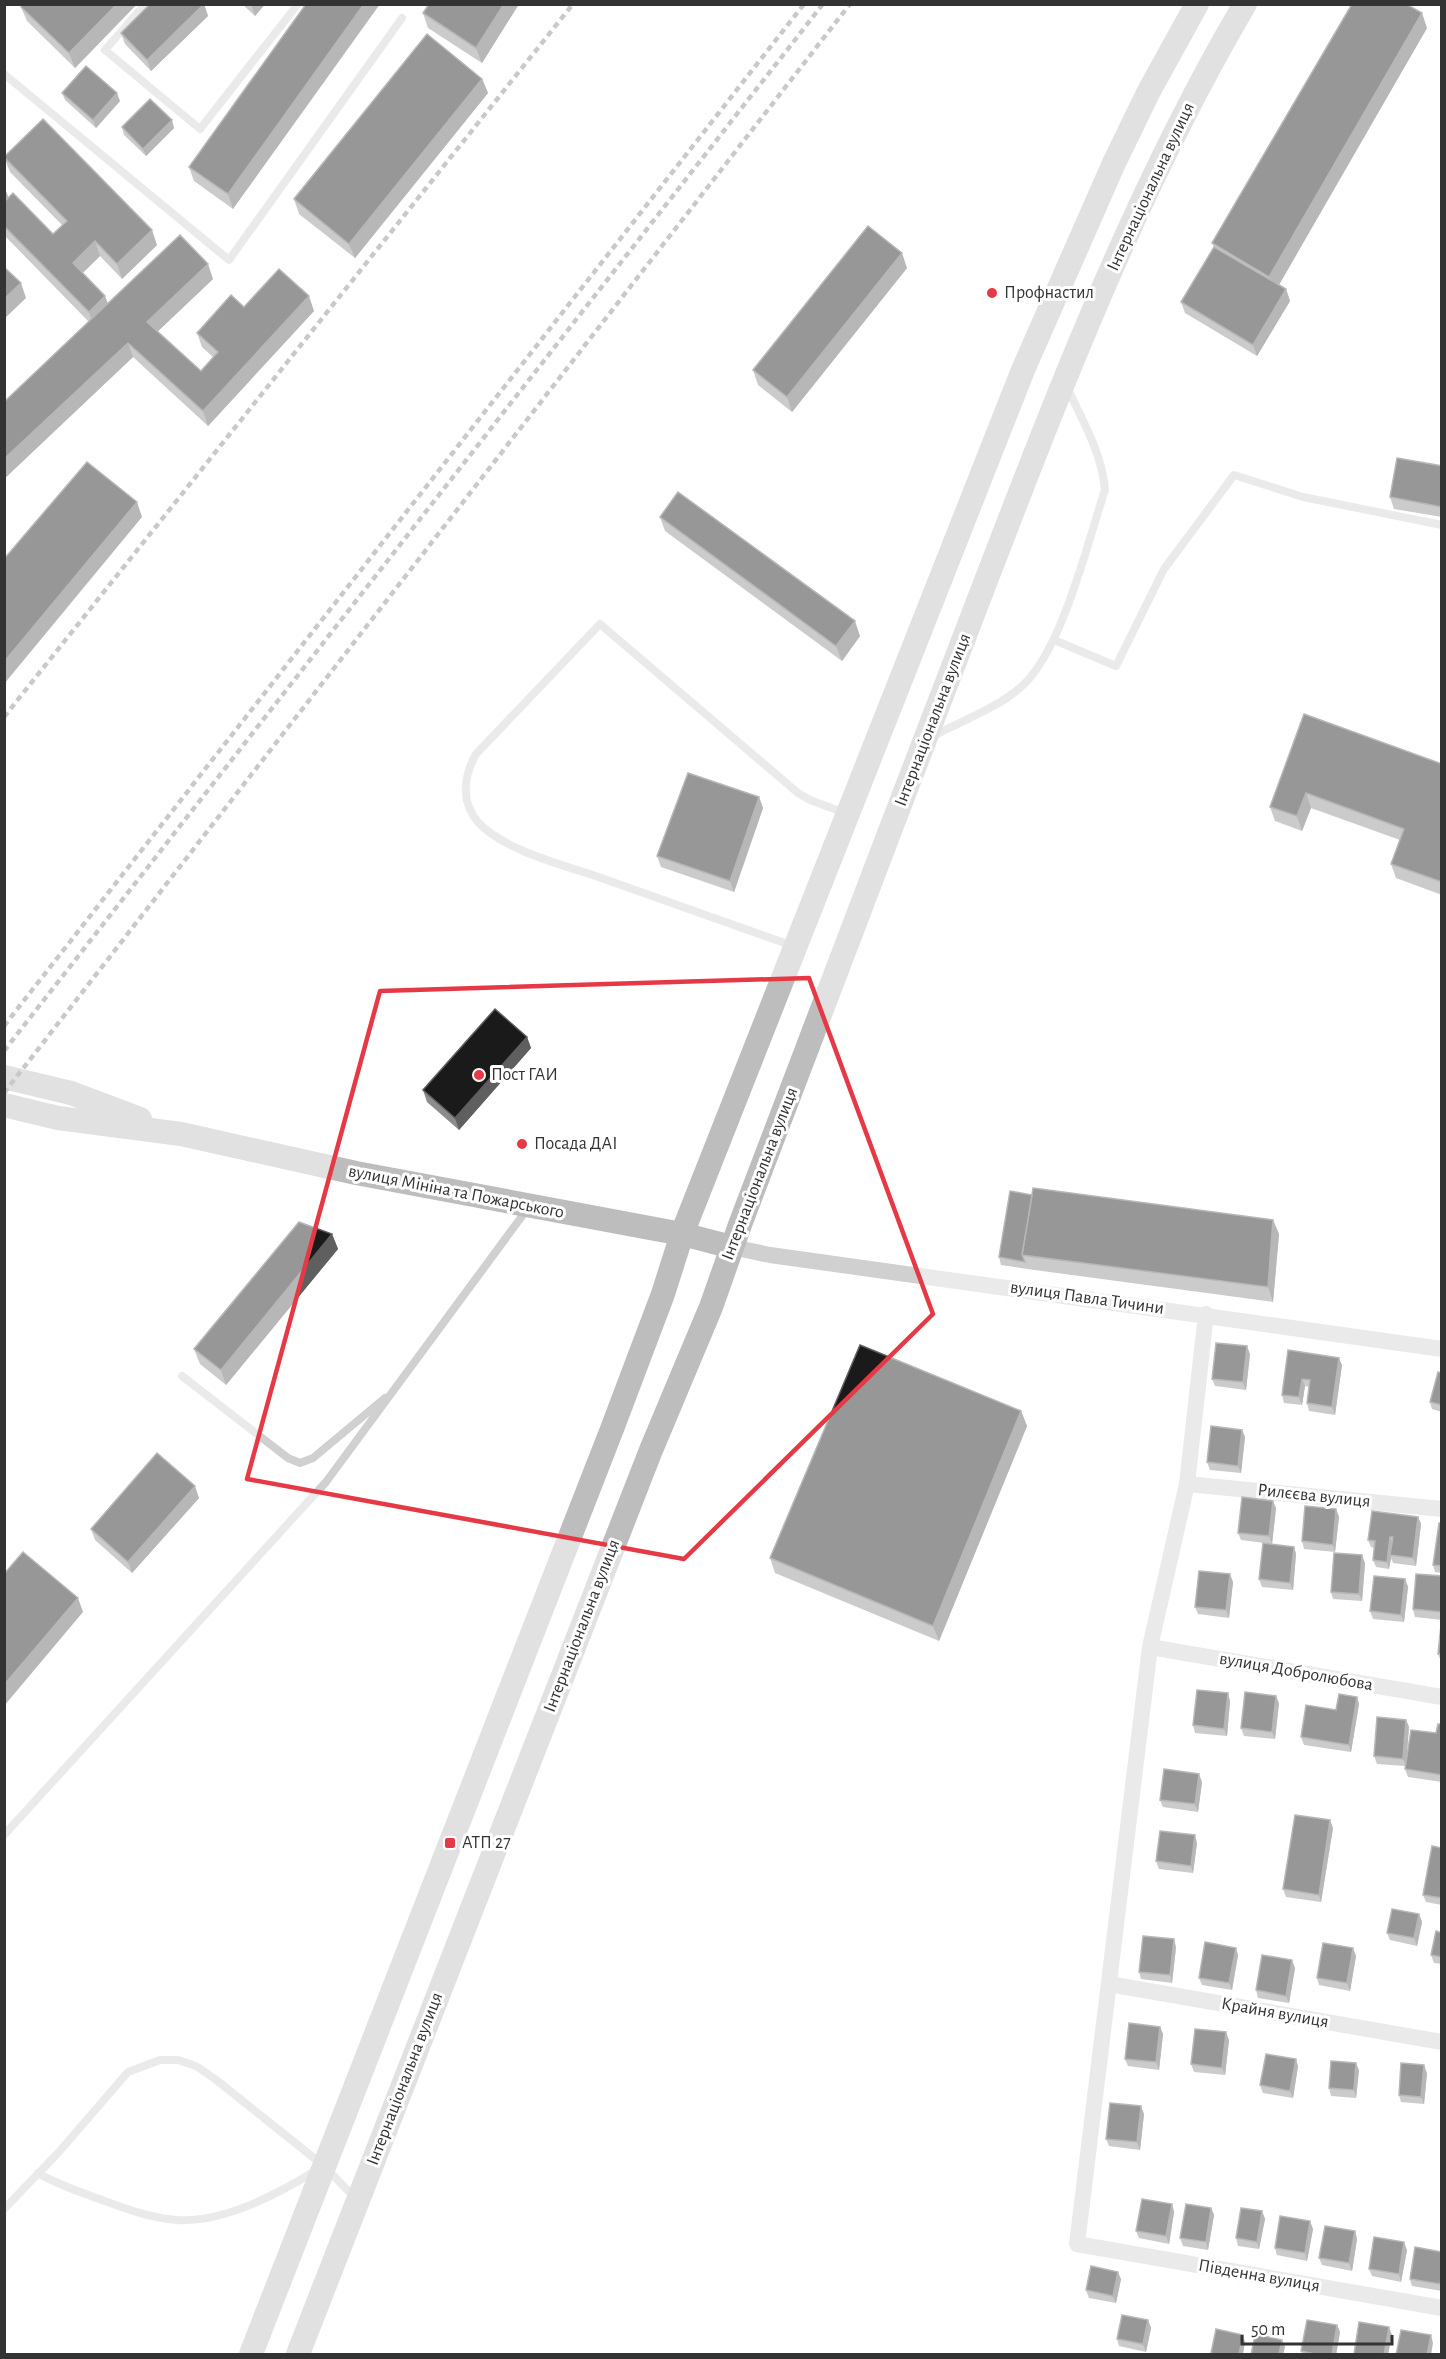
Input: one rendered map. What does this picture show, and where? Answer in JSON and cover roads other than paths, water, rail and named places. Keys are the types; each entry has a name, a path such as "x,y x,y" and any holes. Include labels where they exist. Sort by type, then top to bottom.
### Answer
{"main road":[{"path":"251,2355 612,1429 663,1294 682,1234 1023,370 1114,163 1149,91 1197,4"},
{"name":"Інтернаціональна вулиця","path":"298,2355 646,1461 711,1307 1063,380 1150,185 1201,82 1245,4"},
{"name":"вулиця Мініна та Пожарського","path":"4,1077 71,1094 182,1134"},
{"name":"вулиця Мініна та Пожарського","path":"4,1105 58,1118 182,1134 356,1173 682,1234 732,1247"}],"street":[{"name":"вулиця Павла Тичини","path":"732,1247 770,1255 1206,1314 1442,1349"},
{"path":"1109,1984 1150,1647 1187,1484 1206,1314"},
{"name":"Рилєєва вулиця","path":"1187,1484 1442,1509"},
{"name":"вулиця Добролюбова","path":"1150,1647 1442,1697"},
{"name":"Крайня вулиця","path":"1109,1984 1442,2042"},
{"name":"Південна вулиця","path":"1109,1984 1077,2244 1442,2308"}],"lane":[{"path":"145,4 105,50 200,129 298,4"},
{"path":"4,74 230,260 402,18"},
{"path":"925,740 1007,698 1037,670 1054,640 1105,490 1103,473 1095,449 1063,380"},
{"path":"1054,640 1116,666 1164,569 1234,475 1303,497 1442,525"},
{"path":"796,947 532,853 490,833 476,820 466,797 465,781 469,767 476,754 600,624 798,793 810,801 848,814"},
{"path":"4,1835 326,1482 398,1388 529,1207"},
{"path":"182,1376 288,1458 300,1463 314,1458 398,1388"},
{"path":"4,2209 128,2072 160,2060 178,2060 196,2066 324,2166 358,2202"},
{"path":"38,2173 53,2182 132,2211 178,2220 202,2219 280,2193 324,2166"}],"railway":[{"path":"4,717 573,4"},
{"path":"4,1026 804,4"},
{"path":"4,1051 823,4"},
{"path":"4,1093 850,4"}],"place":[{"name":"Профнастил","path":"992,293"},
{"name":"Пост ГАИ","path":"479,1075"},
{"name":"Посада ДАІ","path":"522,1144"},
{"name":"АТП 27","path":"450,1843"}]}
